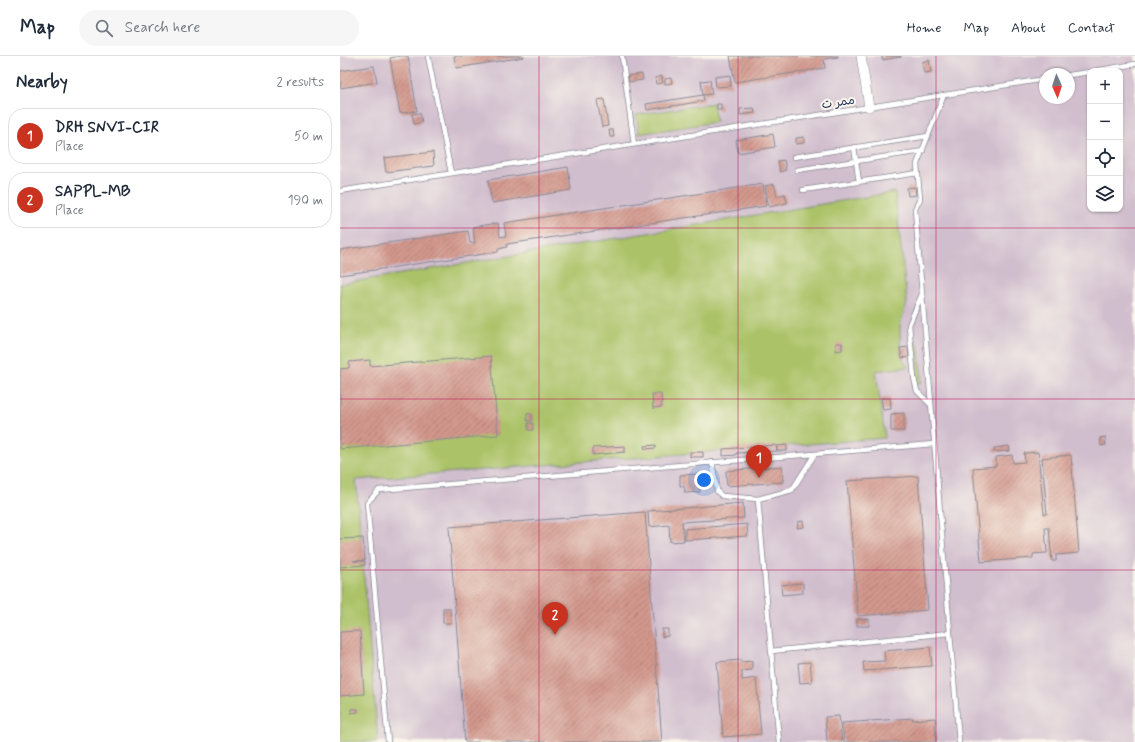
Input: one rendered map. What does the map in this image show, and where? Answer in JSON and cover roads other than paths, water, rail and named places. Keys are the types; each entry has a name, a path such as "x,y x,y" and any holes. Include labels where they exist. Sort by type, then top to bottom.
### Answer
{"street":[{"path":"861,56 869,107"}],"lane":[{"path":"428,56 451,173"},
{"path":"622,56 634,144"},
{"path":"1112,68 1135,64"},
{"path":"1075,74 1087,72"},
{"name":"ممر ت","path":"340,191 1039,80"},
{"path":"944,95 917,164 920,198 915,209 959,742"},
{"path":"794,157 928,136"},
{"path":"854,147 859,182"},
{"path":"797,170 923,151"},
{"path":"803,190 918,173"},
{"path":"922,295 909,325 914,378 917,391 931,405"},
{"path":"388,742 367,503 379,490 934,444"},
{"path":"712,462 719,495 758,499 792,490 815,454"},
{"path":"758,499 779,742"},
{"path":"771,651 950,633"}],"place":[{"name":"DRH SNVI-CIR","path":"759,478"},
{"name":"SAPPL-MB","path":"555,635"}]}
